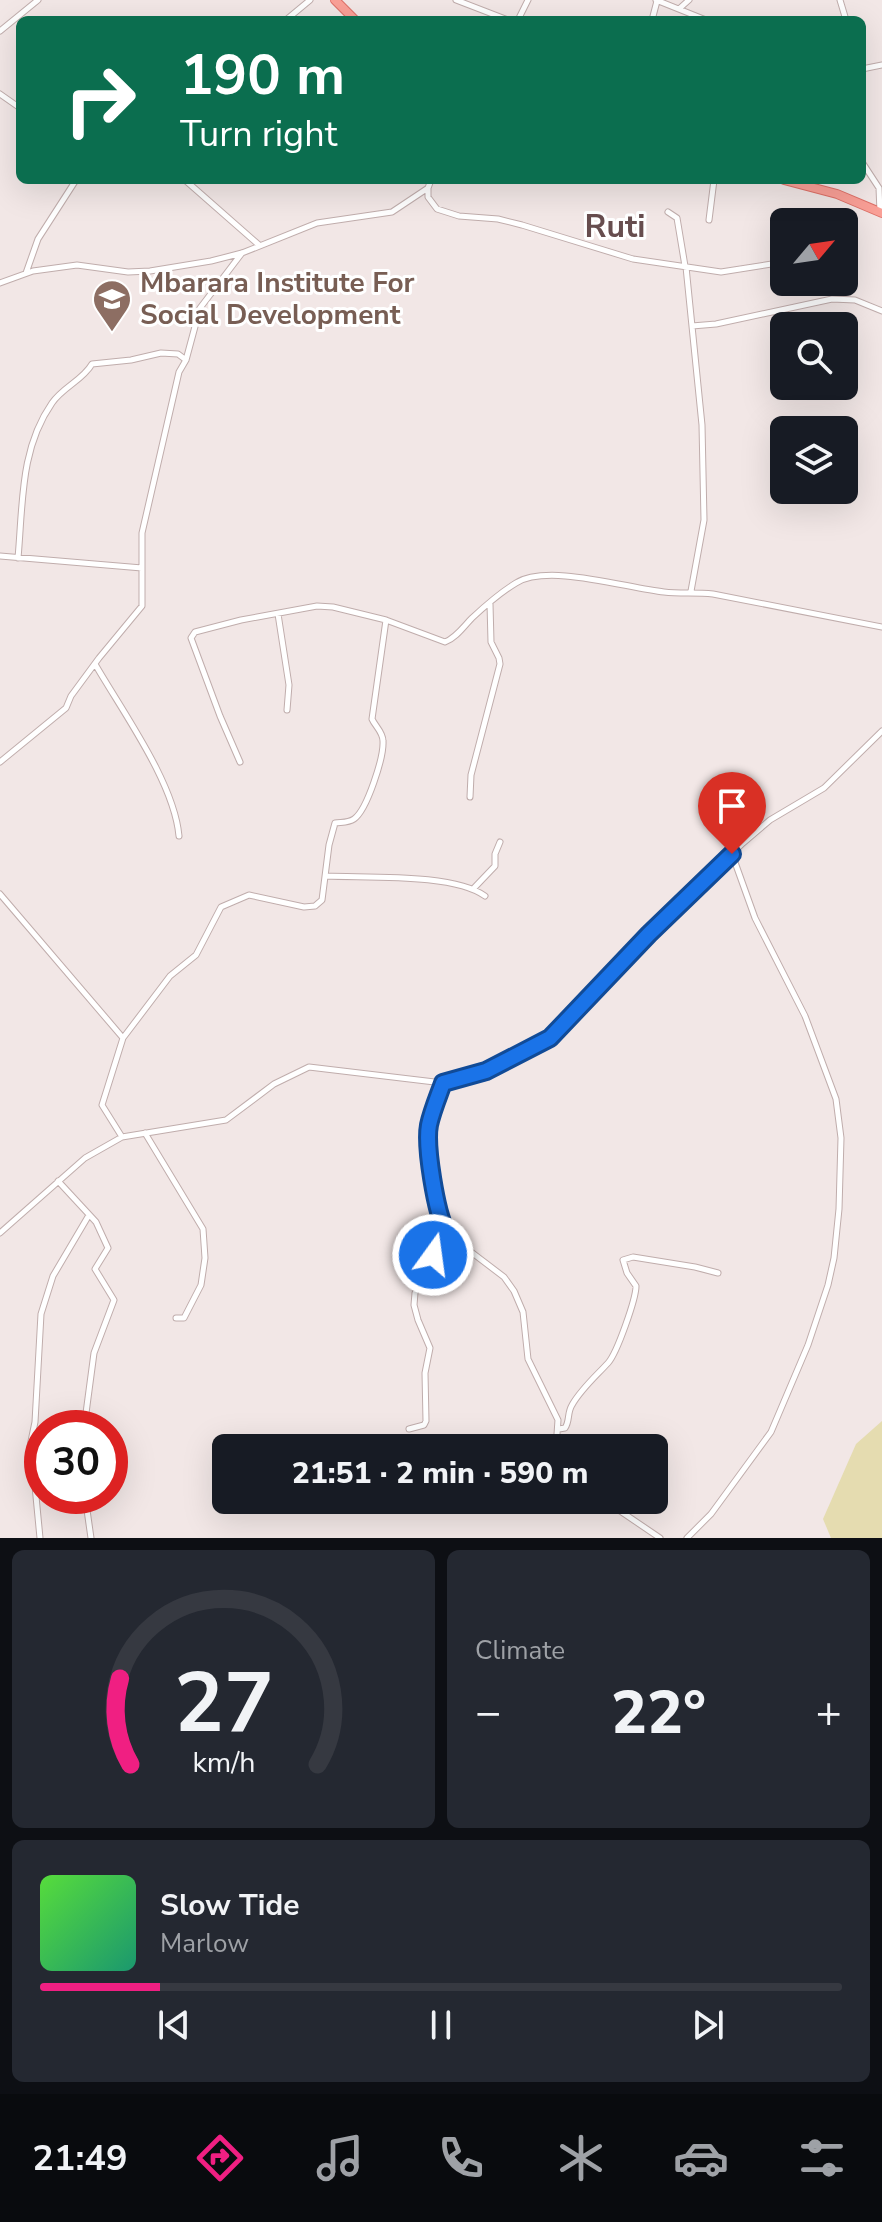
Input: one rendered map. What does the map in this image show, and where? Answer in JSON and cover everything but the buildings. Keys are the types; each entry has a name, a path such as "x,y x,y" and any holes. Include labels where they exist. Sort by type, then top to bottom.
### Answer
{"main road":[{"path":"335,0 351,16"},
{"path":"813,184 881,213"}],"street":[{"path":"18,16 38,0"},
{"path":"291,16 310,0"},
{"path":"456,0 498,16"},
{"path":"656,0 697,16"},
{"path":"680,8 689,0"},
{"path":"0,31 16,18"},
{"path":"866,168 879,188 881,213"},
{"path":"26,273 38,239 73,184"},
{"path":"190,184 259,245"},
{"path":"430,184 428,197 437,209 459,216 498,219 522,225 633,259 721,272 770,264"},
{"path":"709,220 714,184"},
{"path":"0,283 26,273 77,265 128,272 211,261 242,253 317,223 392,212 428,188"},
{"path":"668,212 677,218 686,266 702,425 704,520 691,591"},
{"path":"0,762 66,708 71,696 142,606 142,533 179,372 186,360 200,308 242,253"},
{"path":"692,326 716,324 832,299 855,300 882,311"},
{"path":"18,558 28,453 42,420 59,394 88,371 92,364 161,353 178,354 186,360"},
{"path":"0,556 143,568"},
{"path":"240,762 191,635 208,628 300,608 333,607 386,620 445,642 520,580 572,576 667,593 691,591 784,606 882,627"},
{"path":"470,797 471,775 500,664 491,642 490,603"},
{"path":"278,614 289,685 287,710"},
{"path":"122,1137 104,1112 102,1101 123,1038 170,976 196,955 221,907 249,895 286,904 315,906 325,897 329,845 335,823 348,822 358,815 369,795 382,757 383,736 372,719 386,620"},
{"path":"95,664 159,776 177,820 179,836"},
{"path":"0,1233 85,1158 122,1137 226,1120 274,1084 309,1067 443,1083 486,1071 550,1038 649,934 732,854 770,820 824,788 882,731"},
{"path":"473,888 495,866 500,842"},
{"path":"687,1538 711,1514 771,1432 808,1345 828,1285 839,1209 841,1138 836,1099 805,1016 755,918 732,854"},
{"path":"327,876 400,877 473,888 485,896"},
{"path":"0,894 123,1038"},
{"path":"443,1083 428,1138 431,1169 446,1231 509,1283 523,1312 528,1359 558,1420 558,1434"},
{"path":"145,1133 203,1229 205,1244 201,1285 184,1318 176,1318"},
{"path":"58,1181 96,1222 108,1248 95,1269 114,1300 94,1353 86,1410"},
{"path":"40,1538 33,1465 29,1454 35,1422 41,1314 53,1276 89,1215"},
{"path":"409,1429 424,1425 426,1421 425,1368 430,1348 418,1320 415,1293 446,1231"},
{"path":"559,1429 565,1428 570,1408 598,1371 610,1361 627,1321 636,1286 623,1260 633,1257 718,1273"},
{"path":"88,1514 91,1538"},
{"path":"625,1514 660,1538"}],"shaded area":[{"path":"882,1421 882,1538 831,1538 823,1519 856,1444"}],"place":[{"name":"Mbarara Institute For Social Development","path":"112,333"}],"district":[{"name":"Ruti","path":"615,226"}],"route":[{"path":"433,1255 446,1231 431,1169 428,1138 443,1083 486,1071 550,1038 649,934 732,854"}]}
